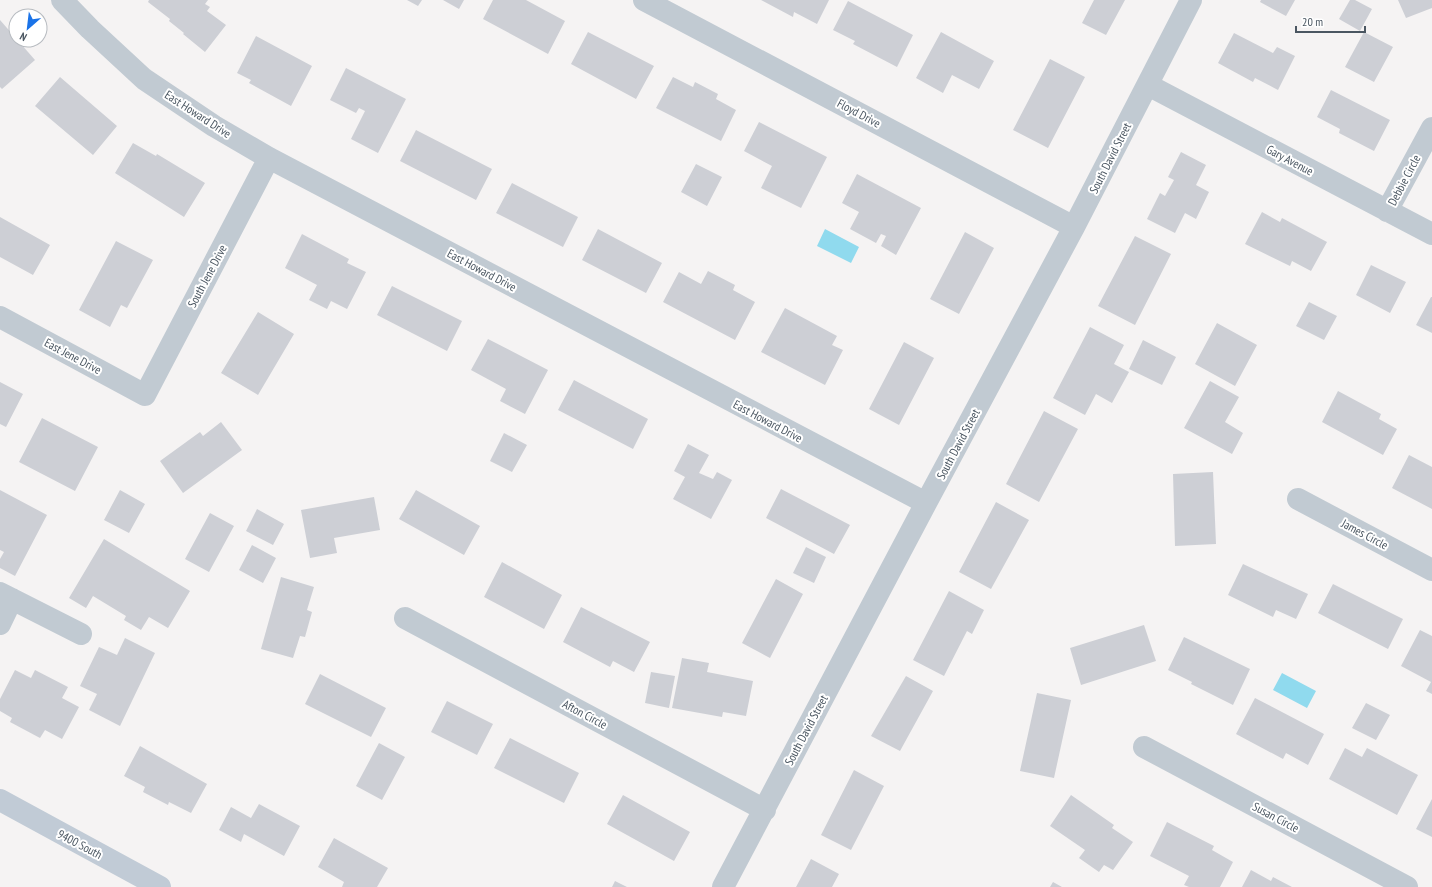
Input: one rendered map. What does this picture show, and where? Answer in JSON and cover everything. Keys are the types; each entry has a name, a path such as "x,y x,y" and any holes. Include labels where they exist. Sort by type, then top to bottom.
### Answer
{"street":[{"name":"East Howard Drive","path":"62,0 90,29 144,79 214,126 269,158 926,503"},
{"name":"Floyd Drive","path":"644,0 1074,227"},
{"name":"South David Street","path":"723,887 1074,227 1191,0"},
{"name":"Gary Avenue","path":"1148,85 1432,234"},
{"name":"Debbie Circle","path":"1387,211 1432,128"},
{"name":"South Jene Drive","path":"145,395 269,158"},
{"name":"East Jene Drive","path":"0,317 145,395"},
{"name":"James Circle","path":"1298,499 1432,570"},
{"path":"0,624 6,596 81,634"},
{"name":"Afton Circle","path":"405,618 765,810"},
{"name":"Susan Circle","path":"1144,747 1407,887"},
{"name":"9400 South","path":"0,800 160,887"}],"water":[{"path":"825,229 859,247 851,263 817,246"},
{"path":"1282,673 1316,691 1307,708 1273,690"}],"building":[{"path":"149,0 208,0 205,4 210,7 207,11 226,25 205,52 169,21 170,19 148,2"},
{"path":"407,0 422,0 418,6"},
{"path":"443,0 464,0 459,9"},
{"path":"493,0 526,0 565,21 548,54 483,19"},
{"path":"761,0 829,0 817,24 794,12 793,17"},
{"path":"1094,0 1125,0 1106,35 1082,23"},
{"path":"1261,0 1295,0 1286,16 1260,2"},
{"path":"1350,0 1355,0 1372,9 1360,31 1339,19"},
{"path":"1398,0 1432,0 1432,8 1406,18"},
{"path":"848,1 913,35 897,67 853,44 855,41 833,30"},
{"path":"0,20 8,29 8,48 24,48 35,60 2,89 0,87"},
{"path":"588,32 654,66 636,99 571,64"},
{"path":"941,32 994,61 979,89 952,75 943,93 916,78"},
{"path":"1364,32 1393,47 1374,82 1345,67"},
{"path":"1234,33 1273,53 1277,47 1295,56 1278,90 1255,78 1253,82 1218,63"},
{"path":"256,36 312,66 291,106 249,83 251,80 237,73"},
{"path":"1050,59 1085,77 1048,148 1013,130"},
{"path":"346,68 406,99 378,153 351,139 365,111 359,108 356,113 330,100"},
{"path":"60,77 117,126 93,155 35,106"},
{"path":"673,77 693,87 695,82 718,94 716,99 736,110 721,141 656,108"},
{"path":"1331,90 1390,120 1374,151 1339,133 1340,129 1317,117"},
{"path":"759,122 827,157 801,208 761,188 772,166 744,151"},
{"path":"416,130 492,169 476,200 400,161"},
{"path":"133,143 156,156 157,154 205,183 184,217 115,173"},
{"path":"1181,152 1206,165 1196,185 1209,192 1196,219 1185,213 1175,233 1147,219 1160,193 1165,196 1174,180 1168,177"},
{"path":"696,164 722,177 707,206 681,192"},
{"path":"857,174 921,208 896,255 881,246 886,236 881,234 876,243 850,229 859,212 842,203"},
{"path":"512,183 578,217 563,247 496,213"},
{"path":"1262,212 1280,222 1282,218 1327,242 1311,271 1292,261 1290,266 1245,244"},
{"path":"0,217 50,245 33,275 0,257"},
{"path":"598,229 662,263 646,293 582,260"},
{"path":"965,232 994,248 959,314 930,299"},
{"path":"302,234 349,259 347,263 366,272 347,309 331,301 327,309 309,300 317,285 285,268"},
{"path":"1135,236 1171,254 1135,325 1098,306"},
{"path":"116,241 153,260 127,308 121,305 110,327 79,310"},
{"path":"1371,265 1406,282 1390,313 1356,295"},
{"path":"708,271 735,285 733,290 755,302 735,340 663,302 679,272 701,284"},
{"path":"392,286 462,321 447,351 377,315"},
{"path":"1432,297 1432,333 1416,325"},
{"path":"1309,302 1337,316 1324,340 1296,326"},
{"path":"785,308 837,336 832,345 843,350 825,385 761,352"},
{"path":"258,312 294,334 258,395 221,373"},
{"path":"1217,323 1257,345 1235,386 1195,364"},
{"path":"1090,327 1124,345 1114,364 1129,372 1112,403 1096,394 1085,415 1053,398"},
{"path":"488,339 548,370 525,414 500,401 506,389 471,370"},
{"path":"1143,340 1176,357 1162,385 1129,369"},
{"path":"904,342 934,358 899,425 869,409"},
{"path":"574,380 648,419 633,449 558,410"},
{"path":"1210,381 1239,397 1225,422 1243,433 1232,454 1184,428"},
{"path":"0,382 23,394 6,427 0,424"},
{"path":"1338,391 1381,414 1379,419 1397,429 1383,455 1322,422"},
{"path":"1044,411 1078,429 1039,502 1006,484"},
{"path":"42,418 98,447 75,491 19,462"},
{"path":"221,422 242,450 183,493 160,461 200,432 203,436"},
{"path":"504,433 527,445 512,472 490,461"},
{"path":"688,444 709,455 699,473 713,479 717,472 732,480 711,519 673,499 685,477 674,471"},
{"path":"1409,455 1432,467 1432,509 1392,488"},
{"path":"1213,472 1216,544 1175,546 1173,474"},
{"path":"781,489 850,525 834,554 766,518"},
{"path":"0,490 47,515 15,576 0,568 0,559 4,552 0,550"},
{"path":"120,490 145,504 129,533 104,520"},
{"path":"416,490 480,526 464,555 399,519"},
{"path":"374,497 380,530 334,538 337,553 310,558 301,510"},
{"path":"996,502 1029,520 991,589 959,572"},
{"path":"257,509 284,524 273,545 246,531"},
{"path":"210,513 234,526 209,572 185,559"},
{"path":"104,539 190,591 168,628 149,617 141,630 124,620 126,616 93,596 86,608 69,598"},
{"path":"252,545 276,558 263,583 239,570"},
{"path":"806,547 826,557 814,583 793,573"},
{"path":"502,562 562,595 544,629 484,597"},
{"path":"1243,564 1308,594 1296,619 1276,610 1273,617 1228,595"},
{"path":"281,577 314,587 307,610 312,612 305,637 300,636 293,658 261,649"},
{"path":"776,579 803,594 770,658 742,643"},
{"path":"1333,584 1403,619 1388,649 1318,613"},
{"path":"949,591 984,610 972,634 967,631 944,676 913,660"},
{"path":"581,607 650,642 634,672 613,661 610,667 563,642"},
{"path":"1144,625 1156,661 1081,685 1070,648"},
{"path":"1420,630 1432,636 1432,694 1426,691 1431,682 1401,666"},
{"path":"1184,637 1250,669 1233,705 1191,684 1192,682 1168,670"},
{"path":"125,638 155,653 120,726 89,710 97,694 80,686 99,647 117,655"},
{"path":"682,658 709,663 707,672 753,681 746,716 723,712 722,717 672,708"},
{"path":"15,670 31,678 35,670 68,687 62,698 79,707 62,739 45,730 40,738 10,722 12,718 0,711 0,699"},
{"path":"651,672 675,676 669,708 645,703"},
{"path":"320,674 386,708 371,737 305,704"},
{"path":"906,676 933,691 900,751 871,736"},
{"path":"1037,693 1071,700 1054,778 1020,771"},
{"path":"1255,698 1324,734 1308,765 1286,753 1283,759 1236,734"},
{"path":"447,701 493,724 477,755 431,732"},
{"path":"1366,703 1390,715 1376,740 1352,728"},
{"path":"510,738 579,773 564,803 494,768"},
{"path":"379,743 405,757 382,800 356,786"},
{"path":"140,746 207,784 191,813 169,802 168,805 143,792 145,787 124,776"},
{"path":"1345,748 1362,757 1367,748 1418,775 1397,815 1329,779"},
{"path":"854,770 884,786 851,850 821,835"},
{"path":"623,795 690,832 674,861 607,824"},
{"path":"1071,795 1114,825 1112,828 1133,842 1113,870 1104,865 1099,872 1079,858 1085,850 1050,826"},
{"path":"1432,799 1432,837 1416,829"},
{"path":"259,804 300,826 284,856 244,834 241,842 219,830 231,807 251,818"},
{"path":"1167,822 1214,846 1212,850 1233,862 1220,887 1189,887 1184,885 1189,876 1150,856"},
{"path":"334,838 388,868 377,887 342,887 344,882 318,867"},
{"path":"811,859 839,874 832,887 796,887"},
{"path":"1251,870 1271,881 1273,877 1292,887 1242,887"},
{"path":"615,881 627,887 612,887"},
{"path":"1053,882 1062,887 1050,887"}]}
